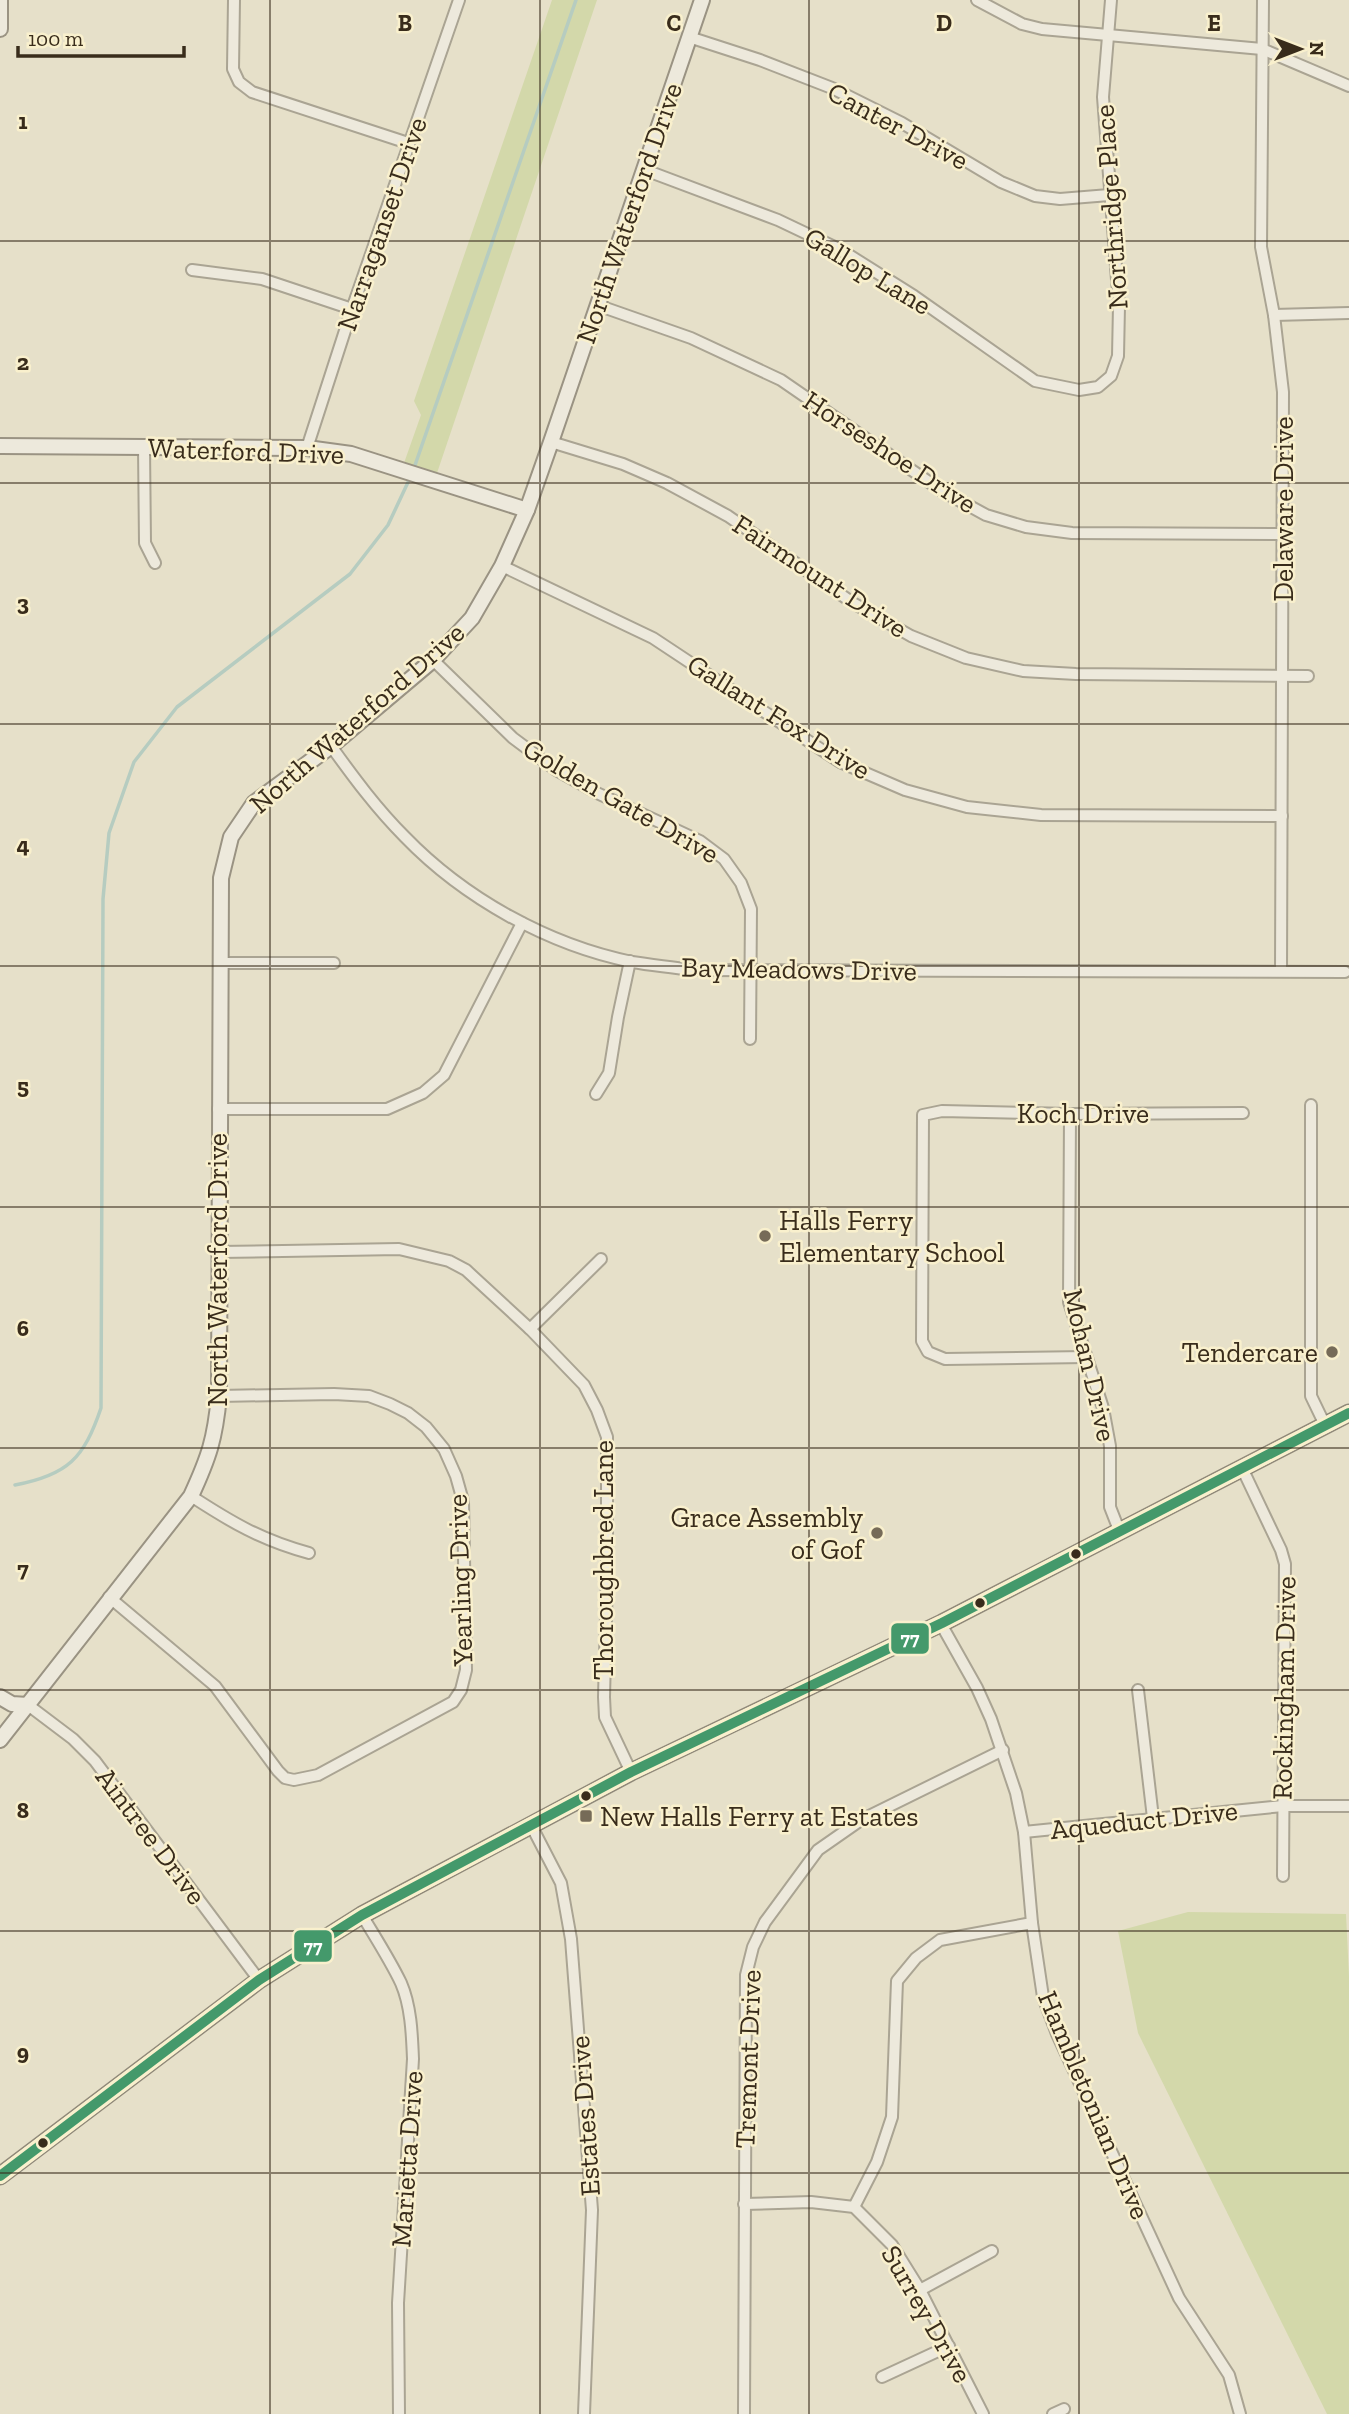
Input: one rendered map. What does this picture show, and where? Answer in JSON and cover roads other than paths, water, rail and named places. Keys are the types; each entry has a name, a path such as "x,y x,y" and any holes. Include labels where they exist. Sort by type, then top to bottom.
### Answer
{"main road":[{"path":"0,2176 259,1980 362,1915 631,1772 941,1624 1349,1413"}],"street":[{"path":"0,0 0,29"},
{"path":"234,0 233,68 239,82 252,92 408,143"},
{"name":"Narraganset Drive","path":"307,448 408,143 459,0"},
{"name":"North Waterford Drive","path":"0,1740 109,1597 191,1496 207,1462 216,1432 219,1396 218,1109 221,878 231,837 254,803 331,746 433,660 472,618 502,566 527,510 702,0"},
{"path":"977,0 1022,24 1032,26 1262,49 1349,86"},
{"name":"Northridge Place","path":"1079,390 1098,387 1111,376 1118,356 1119,306 1103,97 1111,0"},
{"name":"Delaware Drive","path":"1263,0 1261,247 1274,315 1283,392 1281,970"},
{"name":"Canter Drive","path":"689,37 760,60 832,88 902,123 1001,182 1035,196 1060,199 1109,195"},
{"name":"Gallop Lane","path":"645,170 778,220 841,250 914,296 1035,381 1079,390"},
{"path":"192,270 262,279 352,309"},
{"name":"Horseshoe Drive","path":"597,305 691,338 781,380 942,491 986,515 1026,527 1072,533 1283,534"},
{"path":"1274,315 1349,313"},
{"name":"Fairmount Drive","path":"551,442 622,464 667,483 728,516 853,603 911,636 967,658 1023,671 1076,674 1308,676"},
{"name":"Waterford Drive","path":"0,446 307,448 351,454 527,510"},
{"path":"144,447 145,544 155,563"},
{"name":"Gallant Fox Drive","path":"502,566 653,638 840,762 905,790 967,807 1041,815 1282,816"},
{"name":"Golden Gate Drive","path":"433,660 513,738 556,770 597,793 700,841 724,859 741,883 751,909 750,1039"},
{"name":"Bay Meadows Drive","path":"331,746 369,797 406,839 480,899 522,923 578,946 630,961 690,970 750,971 1345,972"},
{"path":"218,1109 387,1109 423,1093 444,1075 522,923"},
{"path":"596,1094 610,1073 630,961"},
{"path":"220,963 334,963"},
{"path":"1311,1105 1311,1396 1325,1425"},
{"name":"Koch Drive","path":"1086,1357 945,1359 928,1352 922,1341 923,1115 942,1111 1070,1114 1243,1113"},
{"name":"Mohan Drive","path":"1070,1114 1069,1302 1103,1408 1110,1446 1110,1507 1119,1530"},
{"name":"Thoroughbred Lane","path":"219,1252 399,1249 449,1261 466,1270 530,1329 584,1385 607,1437 604,1697 608,1724 631,1772"},
{"path":"530,1329 601,1259"},
{"name":"Yearling Drive","path":"109,1597 215,1686 285,1778 306,1779 329,1770 453,1702 461,1690 466,1670 463,1501 444,1449 426,1427 408,1413 369,1396 219,1396"},
{"name":"Rockingham Drive","path":"1241,1468 1282,1550 1285,1564 1283,1876"},
{"path":"191,1496 241,1528 278,1545 309,1553"},
{"name":"Hambletonian Drive","path":"941,1624 977,1688 1003,1750 1016,1793 1024,1832 1032,1923 1043,1997 1057,2034 1179,2298 1229,2375 1240,2414"},
{"path":"1138,1690 1153,1818"},
{"path":"0,1697 12,1704 29,1705"},
{"name":"Aintree Drive","path":"29,1705 73,1739 95,1761 259,1980"},
{"name":"Tremont Drive","path":"744,2414 746,1975 753,1947 765,1922 818,1850 861,1820 1003,1750"},
{"name":"Aqueduct Drive","path":"1024,1832 1283,1806 1349,1806"},
{"name":"Estates Drive","path":"531,1825 561,1883 571,1939 592,2210 584,2414"},
{"name":"Marietta Drive","path":"362,1915 401,1984 412,2041 398,2303 398,2414"},
{"path":"744,2204 811,2202 854,2207 877,2162 892,2117 897,1981 916,1958 940,1940 1032,1923"},
{"name":"Surrey Drive","path":"854,2207 892,2245 920,2290 983,2414"},
{"path":"920,2290 992,2251"},
{"path":"882,2377 949,2346"}],"waterway":[{"path":"413,471 576,0"},
{"path":"15,1485 48,1476 72,1462 88,1440 101,1408 103,899 109,833 134,762 177,707 350,574 388,525 410,478"}],"place":[{"name":"Halls Ferry Elementary School","path":"765,1236"},
{"name":"Tendercare","path":"1332,1352"},
{"name":"Grace Assembly of Gof","path":"877,1533"},
{"name":"New Halls Ferry at Estates","path":"586,1816"}]}
